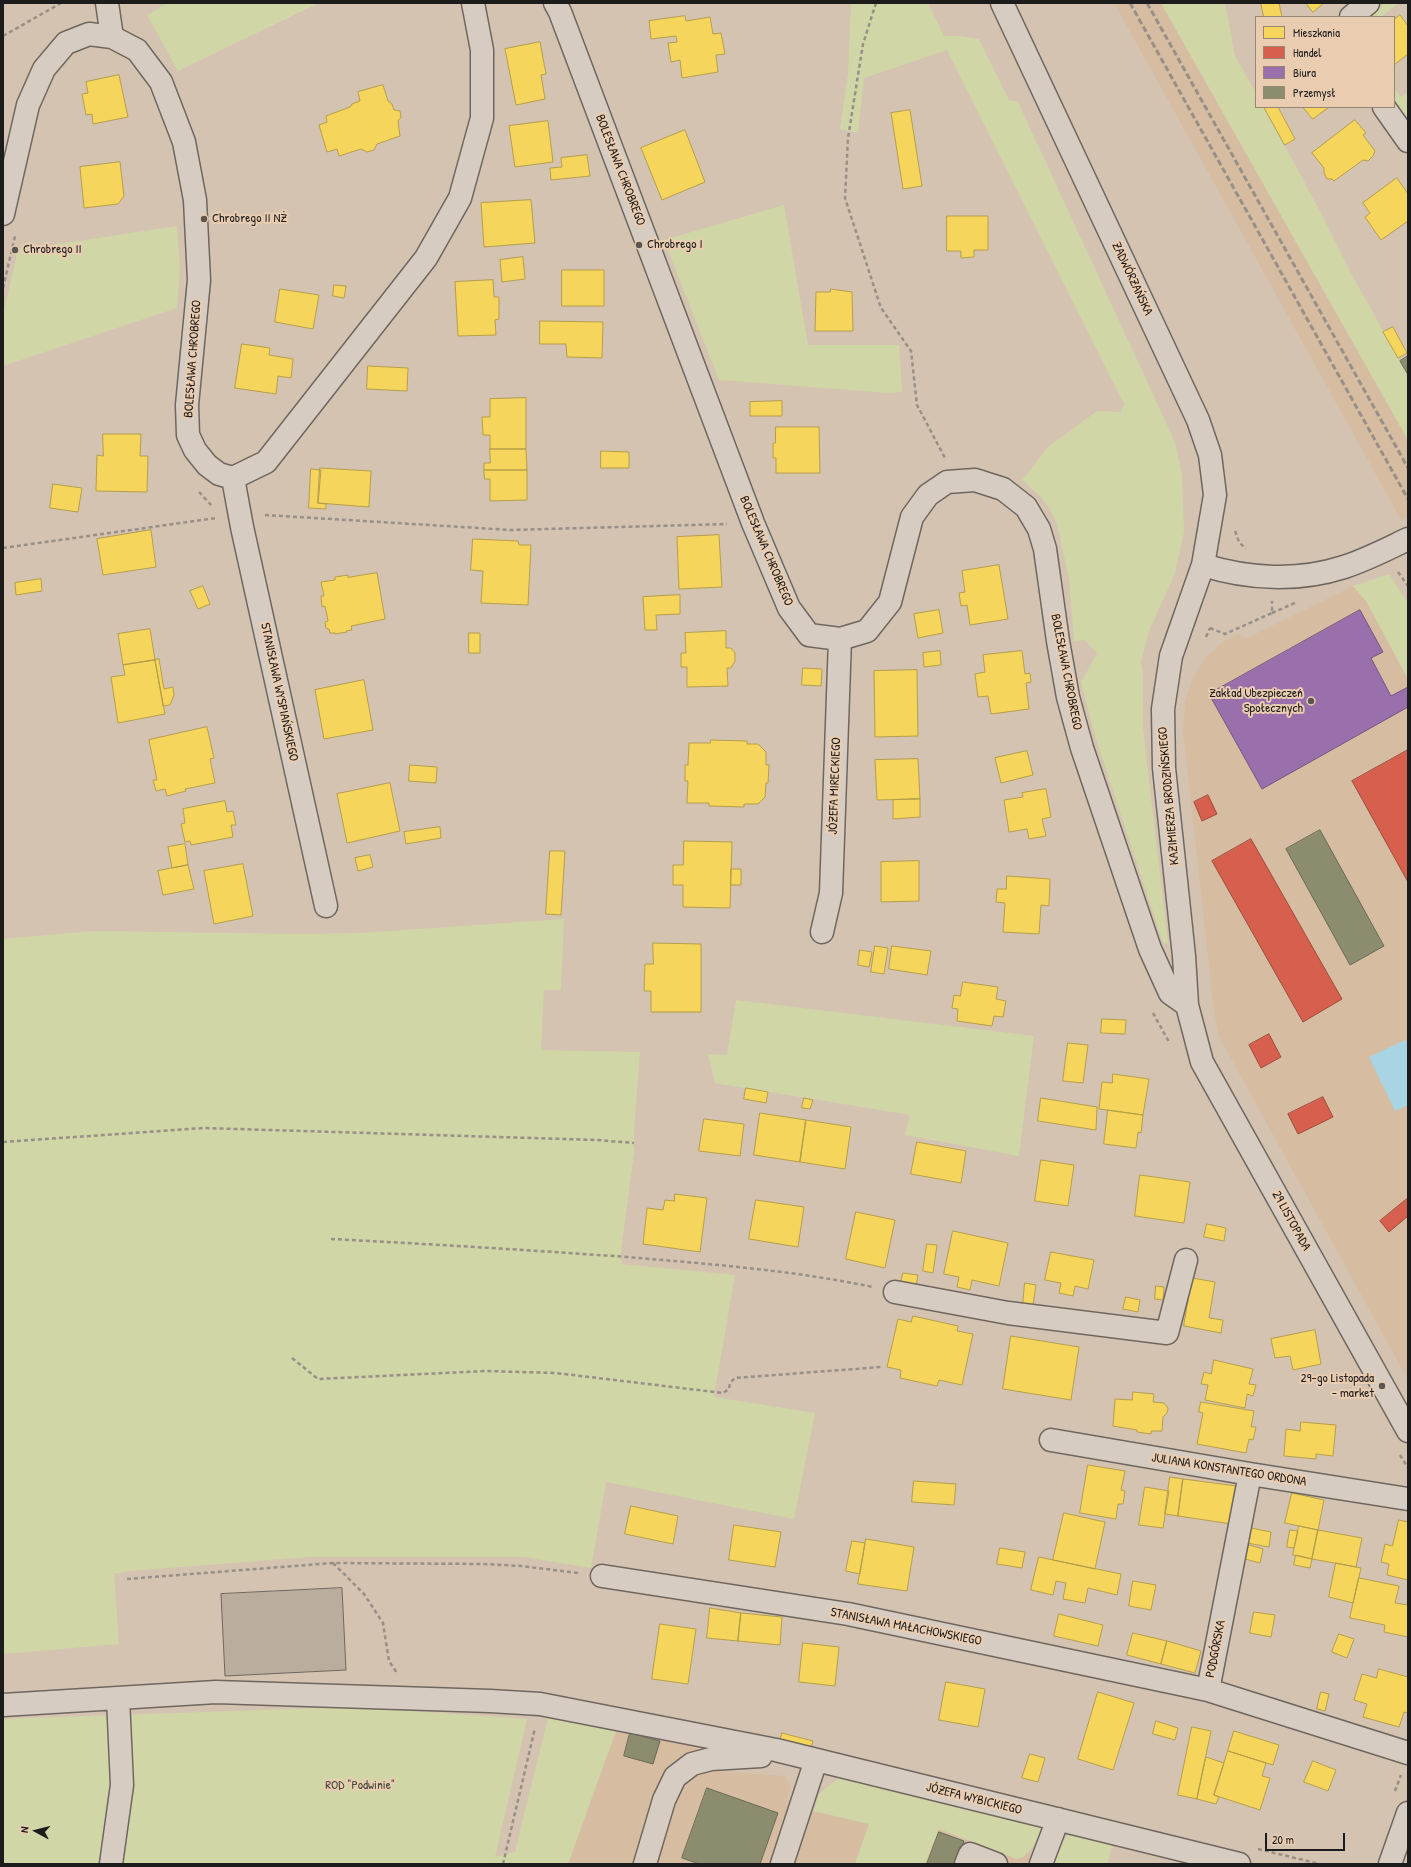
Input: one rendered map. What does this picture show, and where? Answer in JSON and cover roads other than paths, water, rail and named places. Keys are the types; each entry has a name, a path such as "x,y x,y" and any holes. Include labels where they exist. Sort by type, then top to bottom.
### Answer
{"street":[{"path":"108,3 112,37"},
{"path":"233,478 266,462 426,258 460,198 482,118 482,50 473,3"},
{"name":"BOLESŁAWA CHROBREGO","path":"555,3 560,12 753,523 789,608 808,635 840,639 867,631 890,602 912,517 928,495 947,482 975,480 1003,489 1026,507 1039,529 1045,549 1058,641 1068,697 1082,748 1150,949 1170,992 1187,1005"},
{"name":"ZADWÓRZAŃSKA","path":"1002,3 1198,420 1210,455 1215,495 1203,565"},
{"path":"1352,16 1368,3"},
{"name":"BOLESŁAWA CHROBREGO","path":"3,214 28,105 44,69 66,43 89,34 112,37 137,50 161,82 184,142 195,200 199,280 187,405 188,435 195,450 207,465 220,474 233,478"},
{"path":"1385,108 1408,141"},
{"name":"STANISŁAWA WYSPIAŃSKIEGO","path":"233,478 240,517 326,906"},
{"path":"1203,565 1237,574 1297,578 1344,568 1408,539"},
{"name":"KAZIMIERZA BRODZIŃSKIEGO","path":"1187,1005 1184,956 1164,768 1163,709 1171,656 1203,565"},
{"name":"JÓZEFA MIRECKIEGO","path":"822,932 831,893 840,639"},
{"name":"29 LISTOPADA","path":"1187,1005 1202,1062 1408,1431"},
{"path":"895,1292 1008,1313 1167,1333 1186,1260"},
{"name":"JULIANA KONSTANTEGO ORDONA","path":"1051,1440 1250,1474 1408,1498"},
{"name":"PODGÓRSKA","path":"1250,1474 1208,1690 1408,1753"},
{"name":"STANISŁAWA MAŁACHOWSKIEGO","path":"602,1576 848,1614 1208,1690"},
{"name":"JÓZEFA WYBICKIEGO","path":"3,1705 216,1692 540,1704 788,1753 1058,1819 1245,1856"},
{"path":"111,1864 122,1785 118,1698"},
{"path":"645,1864 664,1800 675,1777 692,1764 712,1759 788,1753"},
{"path":"782,1864 816,1760"},
{"path":"1390,1864 1408,1813"},
{"path":"1041,1864 1058,1819"},
{"path":"966,1864 970,1854 996,1864"}],"water":[{"path":"1405,1040 1408,1045 1408,1105 1395,1111 1369,1057"}],"railway":[{"path":"1130,3 1408,499"},
{"path":"1147,3 1408,468"}],"place":[{"name":"Chrobrego II NŻ","path":"204,219"},
{"name":"Chrobrego I","path":"639,245"},
{"name":"Chrobrego II","path":"15,250"},
{"name":"Zakład Ubezpieczeń Społecznych","path":"1311,701"},
{"name":"29-go Listopada - market","path":"1382,1386"}],"park label":[{"name":"ROD \"Podwinie\"","path":"360,1786"}]}
